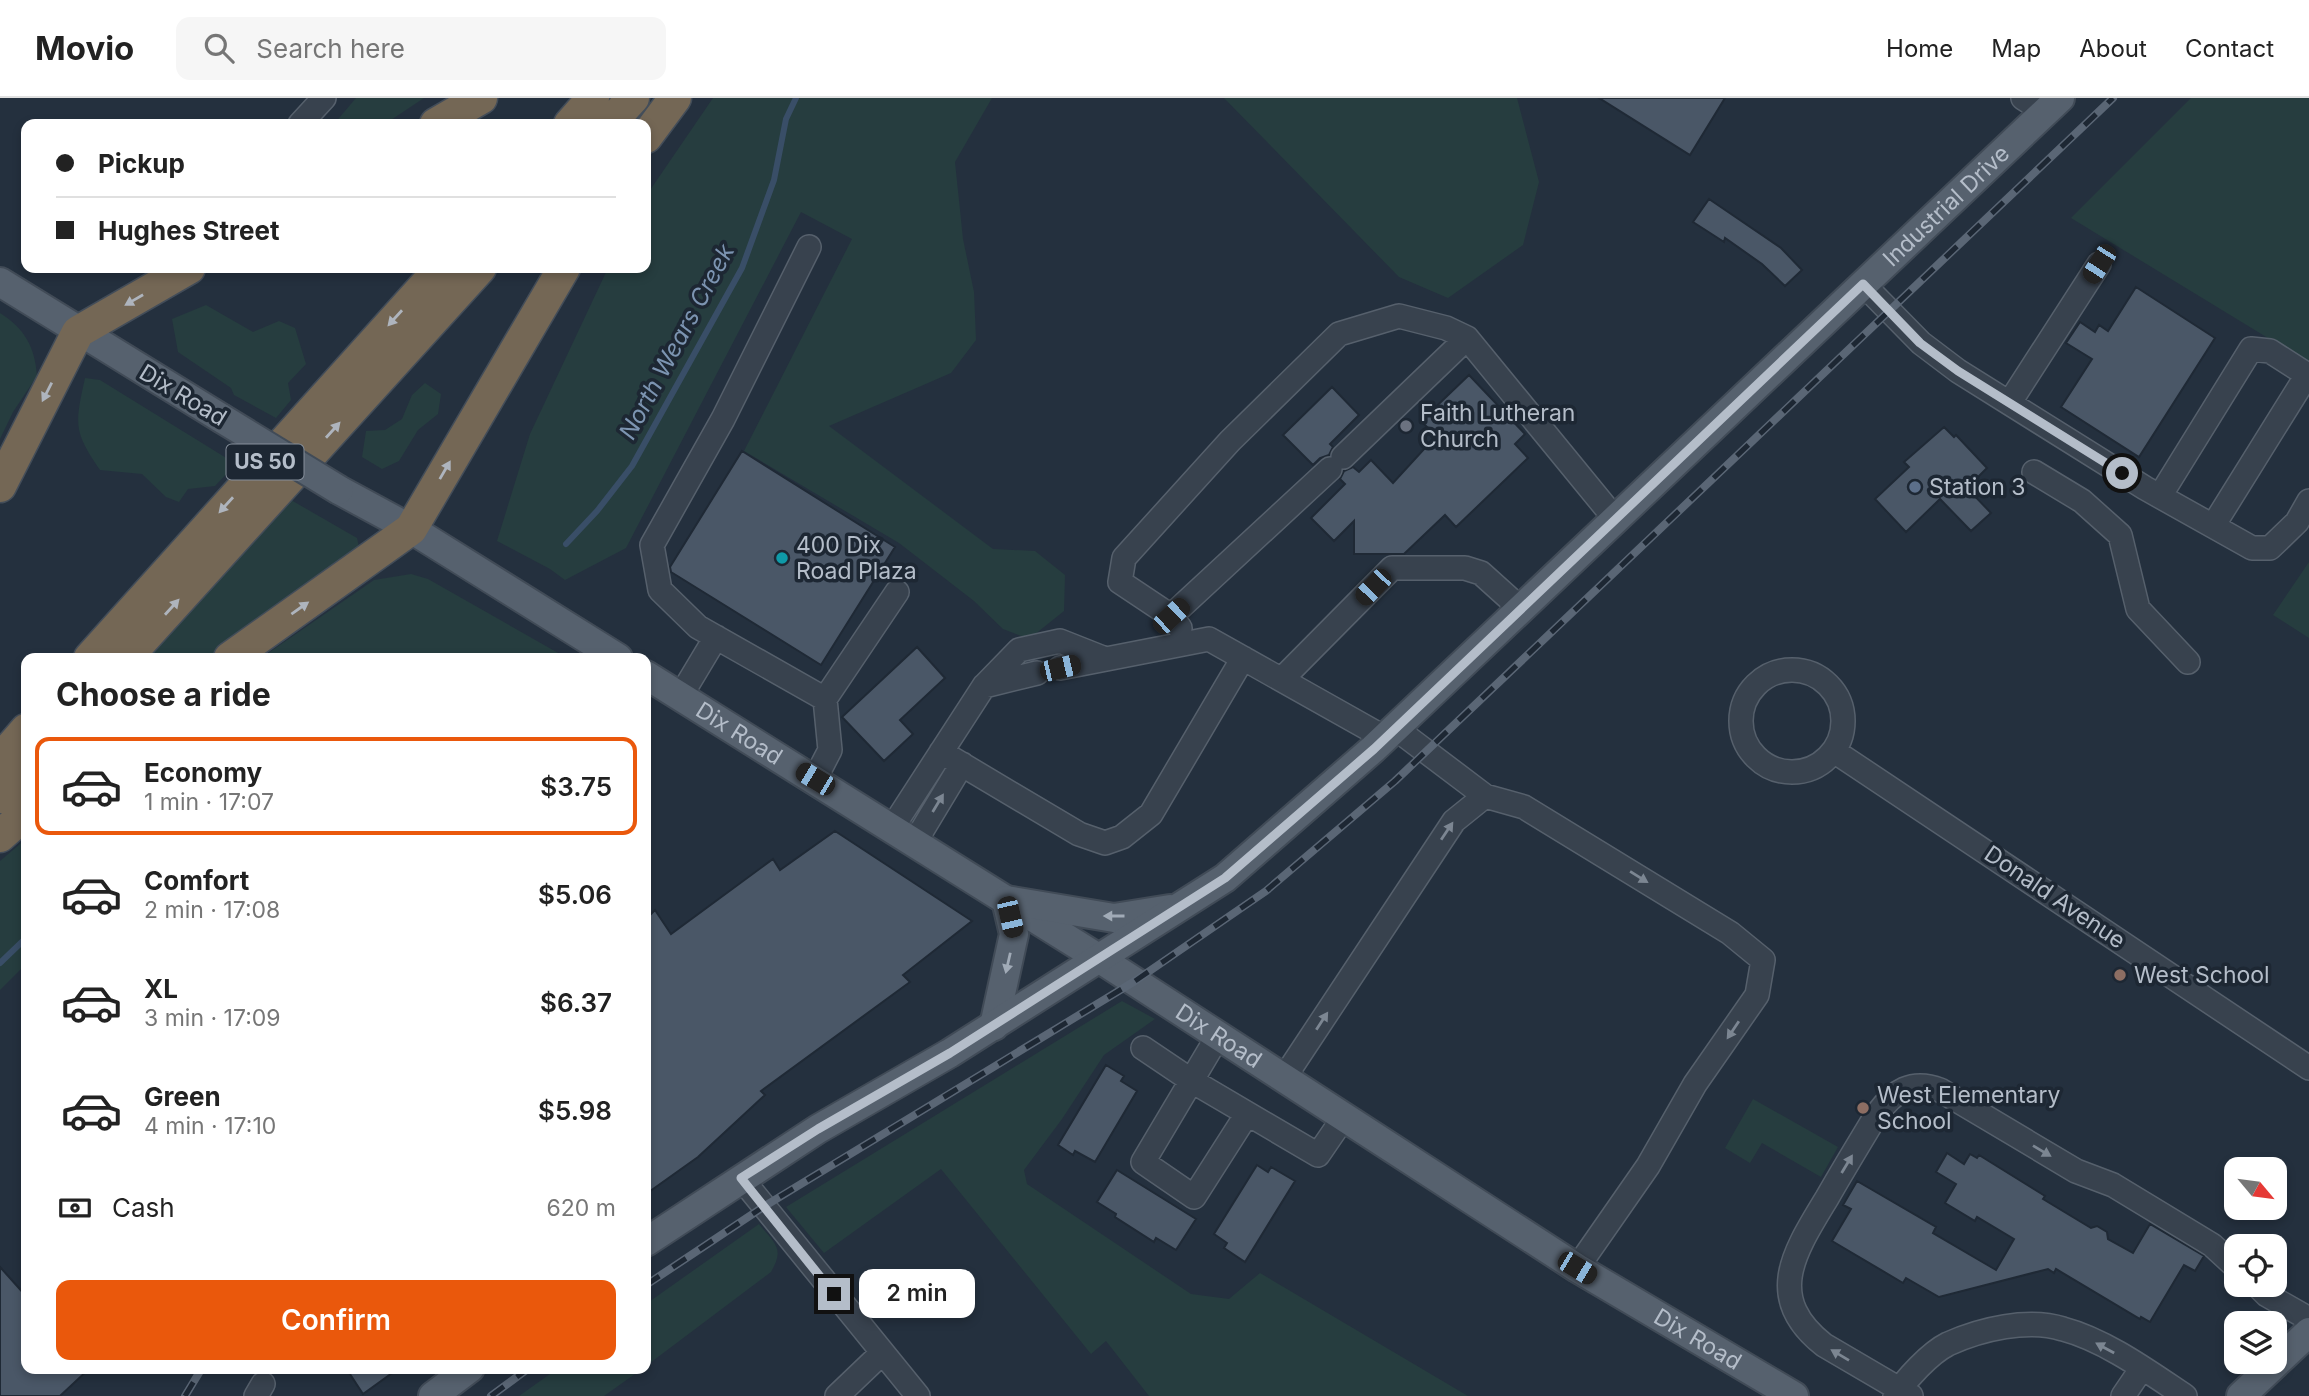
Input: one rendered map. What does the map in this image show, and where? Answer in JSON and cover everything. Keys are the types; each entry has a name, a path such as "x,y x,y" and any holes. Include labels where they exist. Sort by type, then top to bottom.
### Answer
{"highway":[{"path":"445,119 481,98"},
{"path":"574,119 593,98"},
{"path":"614,119 633,98"},
{"path":"651,130 675,98"},
{"path":"0,486 78,332 180,273"},
{"name":"US 50","path":"94,653 436,273"},
{"name":"US 50","path":"131,653 475,273"},
{"path":"237,653 411,529 561,273"},
{"path":"0,760 21,736"},
{"path":"0,797 21,774"},
{"path":"0,836 21,817"}],"main road":[{"name":"Industrial Drive","path":"651,1239 818,1129 994,1026 1225,878 1390,733 1616,520 1863,284 2043,103"},
{"name":"Dix Road","path":"0,282 339,490 411,529 610,653"},
{"name":"Dix Road","path":"651,678 1100,959 1577,1268 1794,1396"},
{"path":"994,1026 1014,934 1006,900 1114,918 1181,907"},
{"path":"2241,1396 2309,1332"},
{"path":"433,1396 462,1374"}],"street":[{"path":"305,119 324,98"},
{"path":"809,247 723,419 652,545 660,590 698,627 825,699"},
{"path":"2010,402 2099,264"},
{"path":"1863,284 1920,343 1958,371 2160,496 2252,548 2270,548 2297,522 2309,501"},
{"path":"1191,642 1171,616 1120,582 1124,558 1230,441 1339,334 1399,316 1446,328 1467,338 1616,520"},
{"path":"1171,616 1337,463 1467,338"},
{"path":"2160,496 2251,349 2270,351 2308,376 2213,526"},
{"path":"2034,472 2082,501 2120,535 2138,609 2188,662"},
{"path":"1282,679 1392,568 1465,568 1481,573 1521,609"},
{"path":"815,779 830,750 825,699 897,592"},
{"path":"680,696 716,637"},
{"path":"1060,668 1209,639 1390,733 1485,796 1524,807 1730,933 1763,960 1757,995 1696,1084 1648,1166 1577,1268"},
{"path":"903,835 941,752 984,686 1019,650 1060,641 1103,658"},
{"path":"941,752 1079,834 1105,843 1122,836 1151,814 1243,658"},
{"path":"1792,669 1808,672 1822,679 1834,690 1844,721 1841,737 1834,751 1816,767 1793,773 1762,763 1751,752 1744,738 1741,722 1743,706 1750,691 1761,680 1776,672 1792,669"},
{"path":"984,686 1037,673"},
{"name":"Donald Avenue","path":"1834,751 2309,1068"},
{"path":"903,835 962,764"},
{"path":"1284,1078 1454,821 1485,796"},
{"path":"1218,1036 1143,1163 1194,1197 1247,1114"},
{"path":"1143,1048 1192,1081 1318,1155 1344,1117"},
{"path":"2185,1396 2142,1368 2094,1342 2062,1328 2024,1325 1983,1332 1946,1345 1905,1380 1901,1394 1811,1335 1794,1310 1790,1296 1790,1268 1801,1242 1877,1114 1890,1098 1909,1086 1930,1086 1940,1090 2076,1171 2113,1185 2212,1245 2224,1256"},
{"path":"741,1178 918,1396"},
{"path":"2270,1297 2309,1319"},
{"path":"837,1396 882,1353"},
{"path":"2123,1396 2142,1368"}],"green space":[{"path":"356,98 424,98 392,119 338,119"},
{"path":"713,98 992,98 955,162 963,239 974,292 976,340 951,373 829,426 993,549 1035,551 1065,575 1064,611 1029,639 1003,629 974,601 899,543 744,451 852,239 801,212 626,548 565,580 497,541 530,434 606,273 651,273 651,189"},
{"path":"1224,98 1517,98 1539,182 1523,245 1448,298 1399,277"},
{"path":"2191,98 2309,98 2309,363 2071,218"},
{"path":"206,305 253,332 279,321 295,328 306,364 288,383 291,400 276,418 234,395 231,388 178,352 172,319"},
{"path":"0,313 22,332 27,340 34,356 37,376 13,412 0,439"},
{"path":"85,378 100,380 236,464 215,486 188,489 179,502 166,497 142,474 100,470 85,446 79,427 79,406"},
{"path":"425,383 441,394 438,414 418,430 399,461 382,469 362,457 366,431 385,430 402,419 412,395"},
{"path":"291,500 357,538 359,547 350,561 254,623 216,653 150,653"},
{"path":"2309,562 2309,638 2273,615"},
{"path":"411,574 428,579 558,653 268,653 374,580"},
{"path":"21,843 21,969 0,990 0,861"},
{"path":"1122,1001 1155,1019 1104,1055 1024,1170 1027,1184 1191,1294 1229,1299 1260,1273 1468,1396 1149,1396 1106,1341 1091,1354 941,1169 824,1253 786,1207"},
{"path":"1753,1099 1838,1147 1821,1177 1762,1143 1750,1163 1725,1148"},
{"path":"759,1224 776,1246 778,1252 771,1272 651,1362 651,1300"},
{"path":"550,1374 635,1374 604,1396 519,1396"}],"building":[{"path":"1599,98 1725,98 1690,155"},
{"path":"1709,199 1781,248 1802,270 1785,286 1762,264 1725,238 1724,242 1693,222"},
{"path":"2136,287 2215,338 2139,457 2061,407 2092,359 2066,343 2080,322 2095,332 2099,325 2108,331"},
{"path":"1469,375 1525,434 1515,444 1528,458 1456,527 1445,515 1404,554 1354,554 1354,521 1334,541 1311,518 1345,484 1340,479 1344,471 1353,467 1359,472 1371,460 1393,483 1436,436 1421,421"},
{"path":"1332,387 1359,415 1330,444 1333,447 1329,455 1320,458 1313,465 1283,435"},
{"path":"1944,427 1954,437 1956,435 1987,468 1967,488 1991,513 1971,531 1940,499 1906,532 1875,499 1909,467 1904,462"},
{"name":"400 Dix Road Plaza","path":"742,451 895,547 821,665 671,572 670,567"},
{"path":"917,647 945,678 900,720 913,734 884,761 842,717"},
{"path":"835,831 972,921 903,975 910,982 761,1091 765,1095 698,1157 651,1190 651,914 655,910 671,934 773,859 780,870"},
{"path":"1106,1065 1124,1076 1121,1081 1137,1091 1095,1162 1075,1151 1073,1155 1058,1145"},
{"path":"1947,1153 1964,1164 1970,1154 1977,1158 1979,1155 2091,1228 2097,1226 2107,1232 2108,1239 2133,1253 2150,1224 2204,1256 2195,1271 2184,1265 2150,1322 2141,1317 2140,1319 2056,1269 2054,1273 2048,1269 1939,1297 1906,1278 1903,1283 1832,1241 1851,1209 1843,1205 1857,1181 1936,1227 1933,1233 1996,1270 2014,1239 1977,1217 1975,1221 1945,1203 1956,1184 1936,1172"},
{"path":"1257,1165 1268,1172 1271,1167 1295,1181 1245,1262 1224,1248 1227,1243 1214,1234"},
{"path":"1117,1170 1196,1219 1176,1250 1156,1238 1154,1242 1097,1202"},
{"path":"0,1267 21,1290 21,1374 84,1374 60,1396 0,1396"},
{"path":"350,1374 391,1374 363,1394"}],"waterway":[{"name":"North Wears Creek","path":"566,544 597,511 632,466 742,268 774,180 786,119 796,98"},
{"name":"North Wears Creek","path":"0,963 21,943"}],"railway":[{"path":"651,1282 763,1207 1135,981 1266,891 1395,781 2113,98"},
{"path":"185,1396 198,1374"},
{"path":"491,1396 521,1374"}],"place":[{"name":"Faith Lutheran Church","path":"1406,426"},
{"name":"Station 3","path":"1915,487"},
{"name":"400 Dix Road Plaza","path":"782,558"},
{"name":"West School","path":"2120,975"},
{"name":"West Elementary School","path":"1863,1108"}],"route":[{"path":"834,1294 741,1178 818,1129 950,1053 1225,878 1374,749 1863,284 1920,343 1958,371 2122,473"}]}
